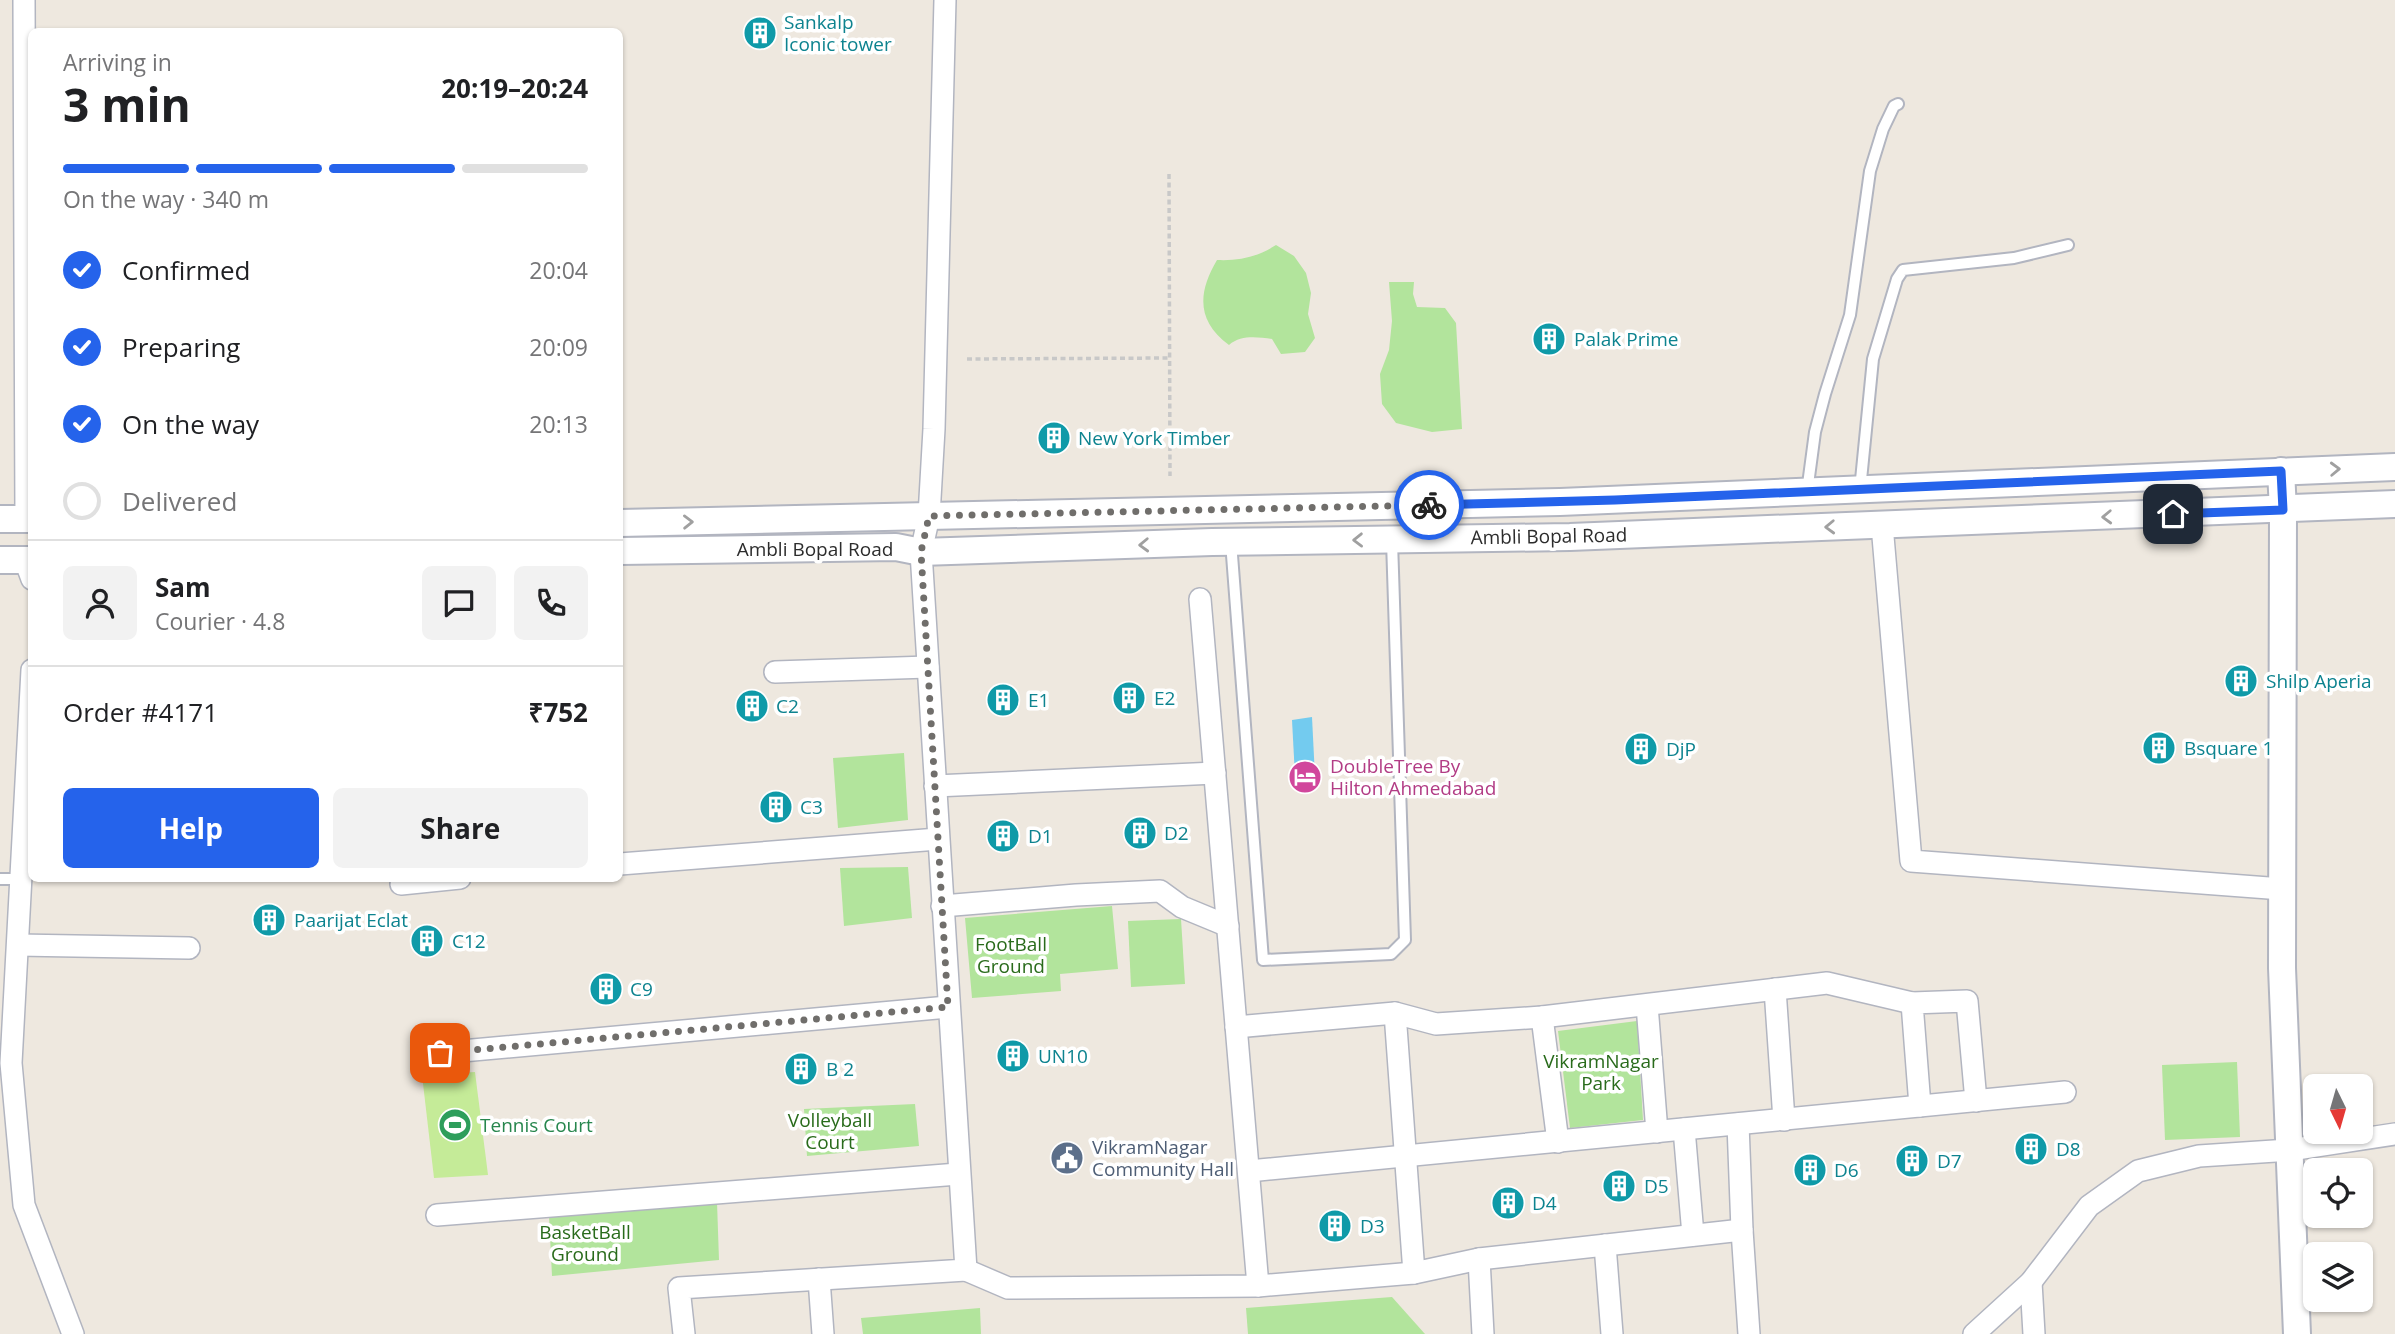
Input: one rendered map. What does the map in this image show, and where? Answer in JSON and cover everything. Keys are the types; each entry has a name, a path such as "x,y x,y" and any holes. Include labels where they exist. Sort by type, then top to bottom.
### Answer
{"street":[{"path":"19,519 24,0"},
{"path":"945,0 934,429 929,516 921,552 965,1269"},
{"name":"Ambli Bopal Road","path":"623,523 1560,502 2395,467"},
{"path":"2281,471 2282,968 2297,1334"},
{"name":"Ambli Bopal Road","path":"623,551 896,547 921,552 1231,542 1570,537 2395,504"},
{"path":"1882,525 1911,860 2282,889"},
{"path":"1200,599 1258,1286"},
{"path":"775,672 928,667"},
{"path":"28,754 11,1063 24,1205 73,1334"},
{"path":"935,786 1215,773"},
{"path":"623,864 938,839"},
{"path":"401,884 421,882"},
{"path":"942,906 1160,891 1182,908 1228,926"},
{"path":"18,945 189,948"},
{"path":"1236,1027 1395,1013 1436,1024 1542,1017 1828,983 1912,1003 1967,1001 1976,1101"},
{"path":"1775,989 1784,1119"},
{"path":"1912,1003 1920,1106"},
{"path":"1647,1005 1657,1132"},
{"path":"440,1053 948,1007"},
{"path":"1395,1013 1415,1273"},
{"path":"1542,1017 1558,1142"},
{"path":"1249,1171 2065,1092"},
{"path":"1738,1124 1749,1334"},
{"path":"1684,1129 1693,1235"},
{"path":"1973,1334 2031,1282 2089,1206 2138,1171 2199,1156 2290,1150 2395,1134"},
{"path":"437,1215 958,1174"},
{"path":"684,1334 679,1288 965,1269 1008,1288 1258,1286 1415,1273 1479,1259 1742,1230"},
{"path":"1605,1245 1612,1334"},
{"path":"1479,1259 1483,1334"},
{"path":"818,1279 823,1334"},
{"path":"2031,1282 2034,1334"}],"lane":[{"path":"1807,492 1821,407 1850,315 1870,172 1883,129 1894,106 1898,104"},
{"path":"1860,489 1873,359 1897,279 1903,270 2014,258 2068,244"},
{"path":"1231,542 1263,960 1391,954 1405,940 1392,540"},
{"path":"0,879 22,879"}],"path":[{"path":"1169,174 1170,476"},
{"path":"967,359 1170,358"}],"green space":[{"path":"1276,245 1294,256 1306,273 1311,293 1308,314 1315,338 1305,352 1281,354 1272,339 1244,338 1229,345 1218,336 1206,316 1206,283 1217,260 1248,257"},
{"path":"1389,282 1414,282 1413,294 1417,307 1445,308 1456,323 1462,429 1432,432 1396,423 1382,404 1380,374 1389,350 1392,321"},
{"path":"904,753 908,820 838,828 833,758"},
{"path":"908,867 912,918 844,926 840,868"},
{"name":"FootBall Ground","path":"1112,906 1118,969 1060,974 1061,991 972,998 965,918"},
{"path":"1181,919 1185,984 1131,987 1128,921"},
{"name":"VikramNagar Park","path":"1637,1021 1643,1120 1570,1128 1558,1031"},
{"path":"2237,1062 2240,1137 2165,1140 2162,1065"},
{"name":"Tennis Court","path":"475,1072 488,1175 434,1178 422,1075"},
{"name":"Volleyball Court","path":"915,1104 919,1146 807,1156 804,1109"},
{"name":"BasketBall Ground","path":"717,1202 719,1260 552,1276 549,1216"},
{"path":"1392,1297 1425,1334 1248,1334 1246,1308"},
{"path":"980,1308 981,1334 863,1334 861,1318"}],"water":[{"path":"1312,717 1315,777 1295,776 1292,720"}],"way so far":[{"path":"440,1053 948,1007 921,552 929,516 1429,505"}],"place":[{"name":"Sankalp Iconic tower","path":"760,33"},
{"name":"Palak Prime","path":"1549,339"},
{"name":"New York Timber","path":"1054,438"},
{"name":"Shilp Aperia","path":"2241,681"},
{"name":"E2","path":"1129,698"},
{"name":"E1","path":"1003,700"},
{"name":"C2","path":"752,706"},
{"name":"Bsquare 1","path":"2159,748"},
{"name":"DjP","path":"1641,749"},
{"name":"DoubleTree By Hilton Ahmedabad","path":"1305,777"},
{"name":"C3","path":"776,807"},
{"name":"D2","path":"1140,833"},
{"name":"D1","path":"1003,836"},
{"name":"Paarijat Eclat","path":"269,920"},
{"name":"C12","path":"427,941"},
{"name":"C9","path":"606,989"},
{"name":"UN10","path":"1013,1056"},
{"name":"B 2","path":"801,1069"},
{"name":"Tennis Court","path":"455,1125"},
{"name":"D8","path":"2031,1149"},
{"name":"VikramNagar Community Hall","path":"1067,1158"},
{"name":"D7","path":"1912,1161"},
{"name":"D6","path":"1810,1170"},
{"name":"D5","path":"1619,1186"},
{"name":"D4","path":"1508,1203"},
{"name":"D3","path":"1335,1226"}],"route":[{"path":"1429,505 1615,500 2281,471 2283,510 2173,514"}]}
